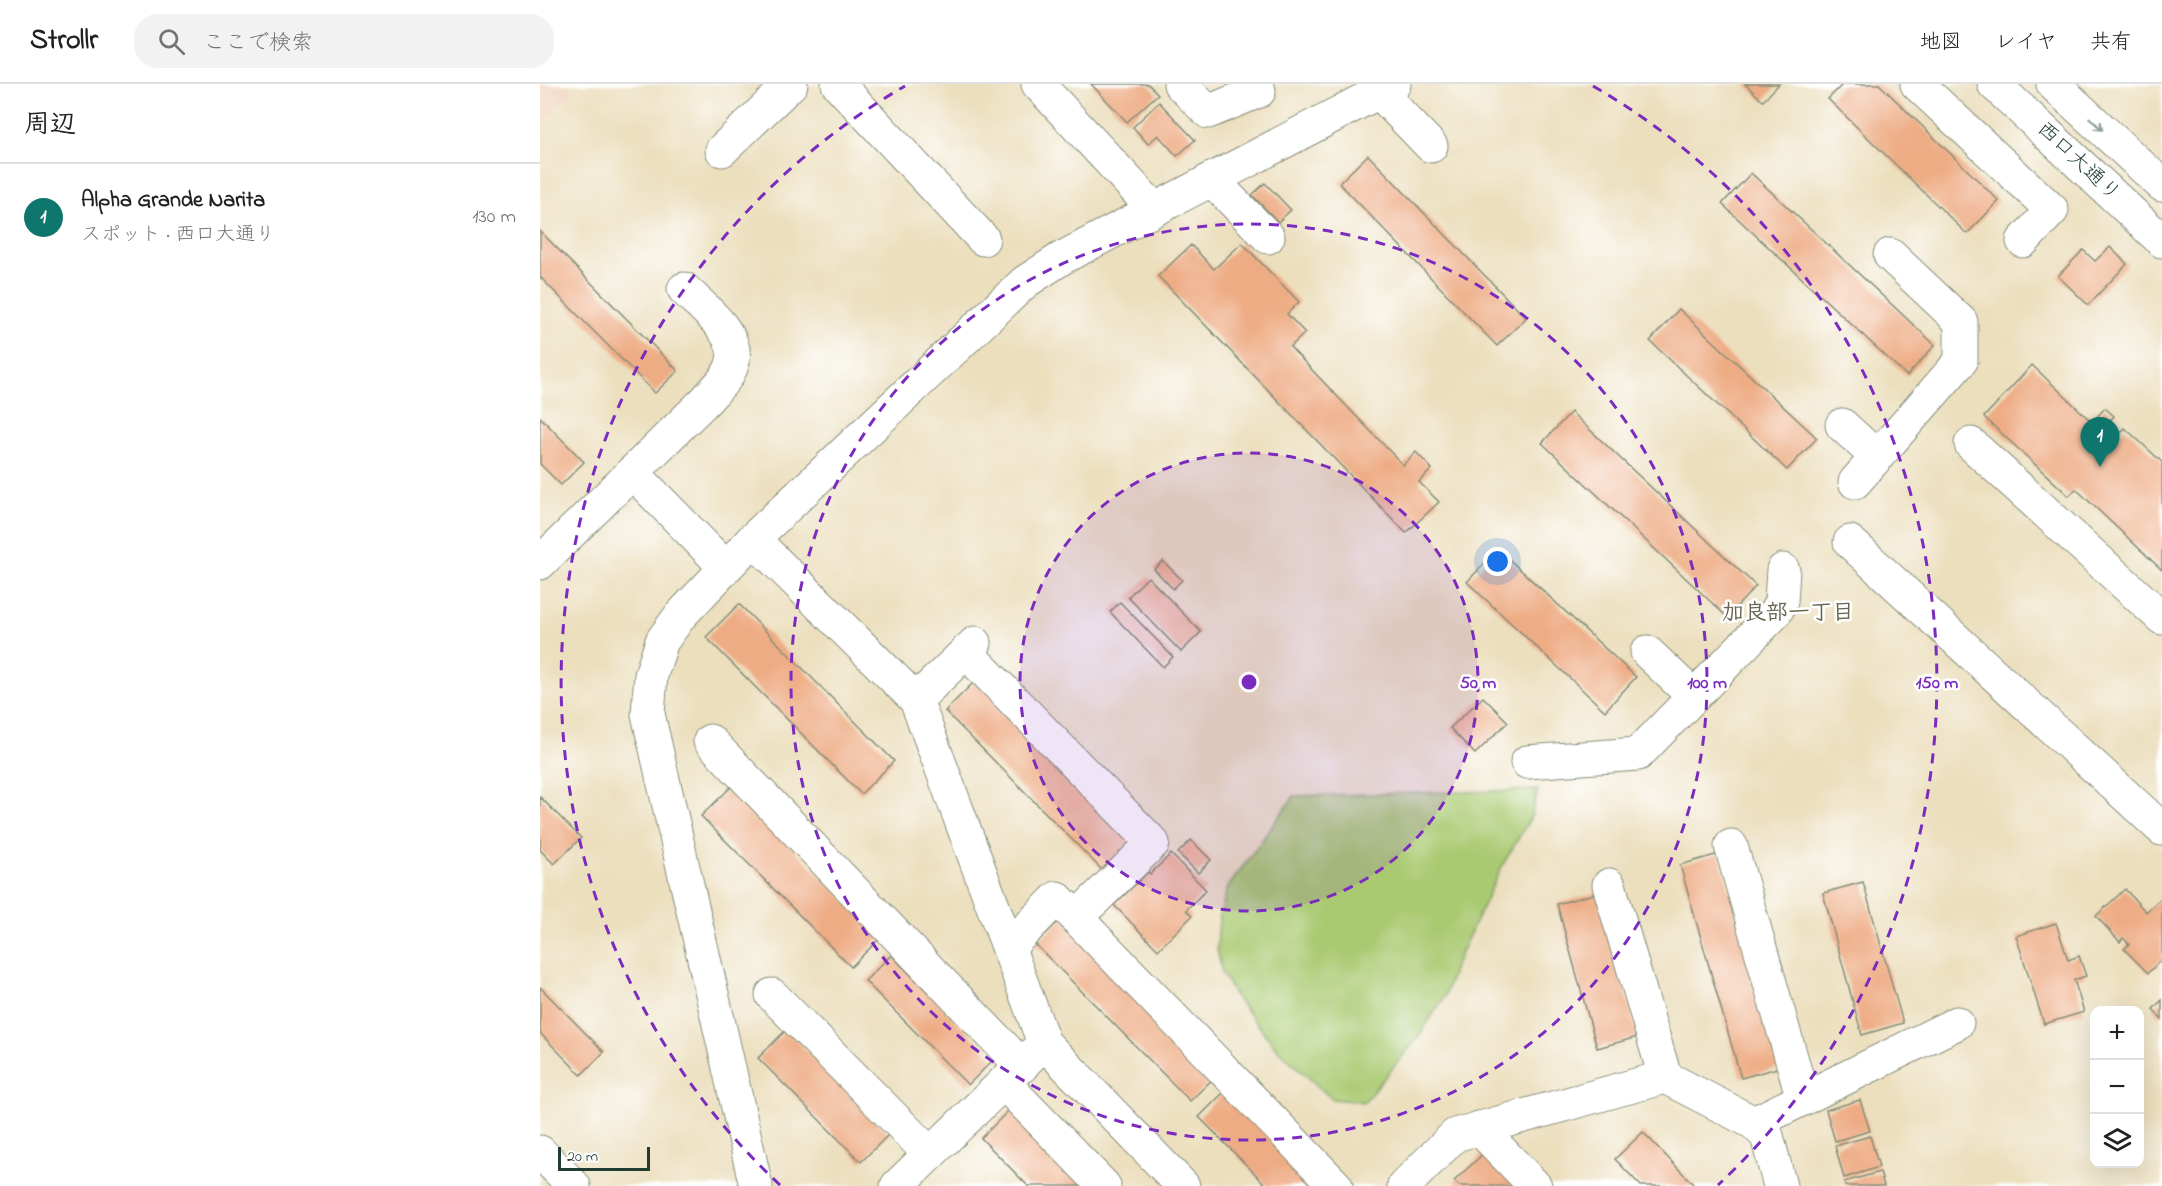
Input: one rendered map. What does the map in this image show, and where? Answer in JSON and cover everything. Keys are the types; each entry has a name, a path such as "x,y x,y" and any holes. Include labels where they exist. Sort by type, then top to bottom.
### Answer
{"street":[{"path":"722,150 791,84"},
{"path":"838,84 983,239"},
{"path":"1038,84 1154,209"},
{"path":"1180,84 1208,111 1259,91"},
{"path":"1917,84 2052,210 2024,241"},
{"name":"西口大通り","path":"1994,84 2162,241"},
{"name":"西口大通り","path":"2053,84 2162,185"},
{"path":"756,1186 648,714 651,675 662,641 680,616 753,539 1025,282 1062,258 1383,87 1431,146"},
{"path":"1211,179 1268,237"},
{"path":"1854,482 1962,361 1960,308 1890,255"},
{"path":"540,563 726,378 734,360 731,343 725,330 684,289"},
{"path":"1842,425 1877,457"},
{"path":"1971,444 2162,618"},
{"path":"632,472 725,567"},
{"path":"753,539 915,700 1009,947 1023,1064 1104,1186"},
{"path":"1850,542 2162,829"},
{"path":"1527,762 1638,754 1775,613 1781,602 1783,570"},
{"path":"915,700 970,648 1153,843 1077,918"},
{"path":"1647,652 1686,689"},
{"path":"710,741 1023,1064 1182,1186"},
{"path":"1731,846 1803,1099"},
{"path":"1609,885 1665,1077"},
{"path":"1009,947 1057,898 1336,1186"},
{"path":"772,995 930,1154"},
{"path":"1755,1123 1957,1023"},
{"path":"901,1185 1023,1064"},
{"path":"1404,1186 1455,1135 1665,1077 1755,1123 1767,1136 1780,1186"},
{"path":"1479,1128 1535,1186"},
{"path":"540,1152 571,1185"}],"shaded area":[{"path":"540,84 567,84 573,91 540,126"}],"green space":[{"path":"1538,790 1531,817 1502,866 1454,967 1445,996 1417,1039 1364,1102 1332,1099 1277,1049 1237,999 1222,973 1217,949 1219,919 1228,887 1294,796"}],"building":[{"path":"1091,84 1148,84 1158,94 1127,122"},
{"path":"1745,84 1779,84 1763,101"},
{"path":"1843,84 1879,84 1999,201 1967,234 1828,99"},
{"path":"1159,102 1195,140 1177,156 1158,135 1148,144 1133,127"},
{"path":"1368,155 1526,318 1497,346 1339,183"},
{"path":"1751,173 1935,345 1907,376 1722,204"},
{"path":"1265,183 1291,210 1278,222 1252,195"},
{"path":"540,231 678,371 655,393 540,277"},
{"path":"1242,243 1299,302 1287,314 1305,333 1290,347 1403,465 1416,452 1432,469 1419,482 1439,502 1406,533 1158,276 1191,245 1214,269"},
{"path":"2110,247 2127,264 2088,305 2058,276 2083,250 2095,261"},
{"path":"1679,309 1817,438 1787,470 1650,341"},
{"path":"2032,365 2092,422 2105,408 2114,416 2101,430 2113,441 2125,428 2162,462 2162,570 2076,489 2069,496 1984,417"},
{"path":"1571,412 1756,586 1727,617 1542,443"},
{"path":"540,417 584,462 561,485 540,464"},
{"path":"1498,549 1636,677 1605,711 1467,582"},
{"path":"1163,561 1182,580 1173,589 1154,569"},
{"path":"1148,577 1201,632 1181,652 1128,597"},
{"path":"1120,602 1173,657 1163,667 1110,612"},
{"path":"739,604 894,761 861,794 706,637"},
{"path":"977,679 1134,839 1102,870 945,711"},
{"path":"1483,697 1508,722 1475,754 1450,728"},
{"path":"732,786 881,937 851,967 701,816"},
{"path":"540,797 581,838 554,864 540,850"},
{"path":"1191,840 1211,860 1198,873 1178,853"},
{"path":"1171,854 1206,890 1186,910 1192,916 1158,950 1114,905 1148,872 1150,874"},
{"path":"1719,854 1781,1067 1741,1078 1680,865"},
{"path":"1863,882 1903,1023 1862,1035 1823,893"},
{"path":"2125,889 2146,912 2160,899 2162,901 2162,959 2148,973 2124,949 2129,944 2123,938 2120,942 2096,916"},
{"path":"1597,893 1638,1037 1597,1048 1557,904"},
{"path":"1062,918 1217,1075 1190,1101 1035,944"},
{"path":"2056,923 2068,960 2079,956 2086,976 2074,980 2084,1012 2044,1024 2016,936"},
{"path":"891,955 994,1059 968,1085 865,981"},
{"path":"540,987 604,1052 581,1075 540,1033"},
{"path":"2162,1000 2162,1019 2153,1009"},
{"path":"786,1030 889,1134 861,1162 758,1058"},
{"path":"1228,1088 1325,1186 1267,1186 1199,1117"},
{"path":"1860,1100 1870,1131 1835,1141 1826,1110"},
{"path":"1011,1108 1088,1186 1028,1186 981,1138"},
{"path":"1643,1132 1695,1186 1641,1186 1615,1159"},
{"path":"1870,1136 1879,1167 1844,1178 1835,1146"},
{"path":"1485,1152 1517,1186 1459,1186 1454,1181"},
{"path":"1880,1172 1884,1186 1845,1186 1844,1182"}],"place":[{"name":"Alpha Grande Narita","path":"2100,467"}],"district":[{"name":"加良部一丁目","path":"1788,614"}]}
